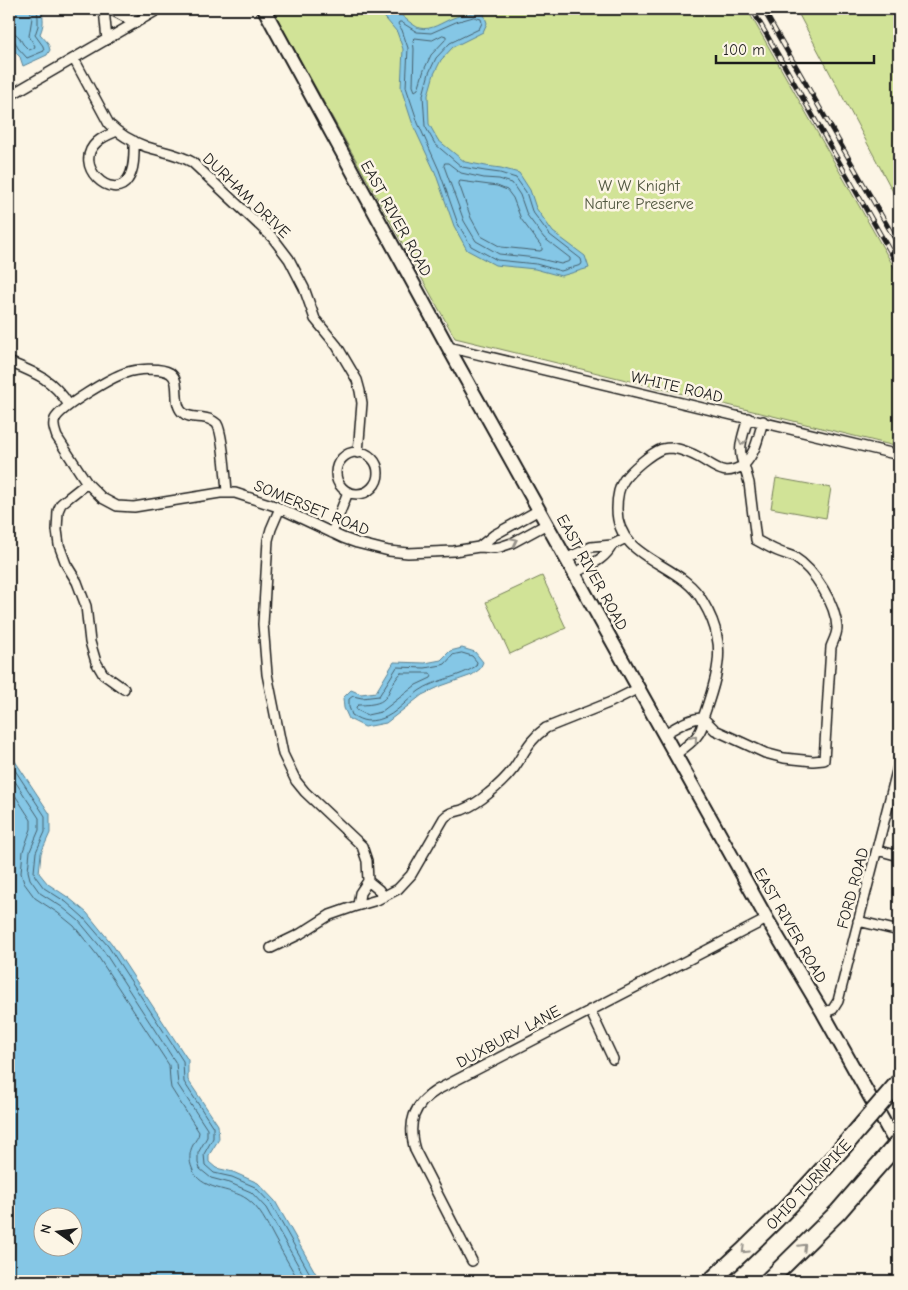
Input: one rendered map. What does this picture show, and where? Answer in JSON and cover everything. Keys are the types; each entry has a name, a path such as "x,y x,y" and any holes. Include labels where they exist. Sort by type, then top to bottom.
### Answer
{"highway":[{"name":"OHIO TURNPIKE","path":"711,1281 775,1221 829,1163 899,1082"},
{"path":"768,1281 838,1212 899,1142"}],"main road":[{"name":"EAST RIVER ROAD","path":"264,9 448,347 767,920 823,1013 899,1149"}],"street":[{"path":"104,9 107,40"},
{"path":"110,9 136,23"},
{"path":"9,96 160,9"},
{"name":"DURHAM DRIVE","path":"74,59 109,124 117,131 147,147 183,157 192,162 260,225 286,253 297,273 315,319 337,346 357,380 362,402 358,453"},
{"path":"117,131 101,138 95,143 88,157 92,172 103,183 118,186 129,178 132,170 134,141"},
{"name":"WHITE ROAD","path":"448,347 899,455"},
{"path":"9,362 42,377 62,395 69,405"},
{"name":"SOMERSET ROAD","path":"227,492 221,440 217,425 205,417 192,417 183,414 178,405 176,383 168,372 138,370 116,377 69,405 55,418 54,429 57,437 87,484 102,498 117,506 134,507 227,492 235,493 263,501 358,543 408,553 505,546 547,524"},
{"path":"664,734 689,720 703,718 715,730 765,754 813,761 824,760 831,647 837,631 836,616 819,583 807,568 794,557 756,540 749,483 740,452 748,418"},
{"path":"676,754 688,746 701,731 718,662 718,638 702,600 686,582 664,566 644,556 626,538 617,518 620,485 628,474 642,461 661,450 673,448 687,451 722,470 735,470 744,465 752,456 756,448 762,421"},
{"path":"351,453 369,456 376,465 378,476 376,481 370,490 364,493 354,494 348,492 342,488 336,476 340,462 351,453"},
{"path":"87,484 62,504 58,511 57,530 66,564 77,582 86,606 90,642 96,662 103,674 124,689"},
{"path":"332,532 348,492"},
{"path":"280,508 268,540 263,624 267,674 283,754 296,780 305,792 362,846 367,861 368,881 360,893 358,905"},
{"name":"SOMERSET ROAD","path":"479,547 494,535 539,510"},
{"path":"567,558 591,548 612,545 626,538"},
{"path":"575,573 601,559 609,552 612,545"},
{"path":"271,948 300,934 330,915 384,897 398,889 411,874 444,818 448,814 476,803 489,793 513,769 530,742 537,735 546,728 611,702 639,688"},
{"name":"FORD ROAD","path":"823,1013 832,1009 838,1001 899,763"},
{"path":"877,850 899,856"},
{"path":"368,881 384,897"},
{"name":"DUXBURY LANE","path":"472,1261 415,1150 411,1130 414,1114 423,1101 437,1090 767,920"},
{"path":"858,921 899,931"},
{"path":"590,1010 613,1058"}],"green space":[{"name":"W W Knight Nature Preserve","path":"272,9 747,9 899,276 899,447 455,338"},
{"path":"796,9 899,9 899,203"},
{"path":"776,478 831,488 826,518 771,508"},
{"path":"542,576 566,628 510,654 486,602"}],"water":[{"path":"9,9 41,9 43,22 40,34 48,43 50,50 47,55 23,66 9,38"},
{"path":"371,9 394,9 419,28 424,29 464,14 484,14 487,23 483,32 453,47 441,60 434,74 428,95 429,124 438,140 465,162 519,173 530,190 536,208 553,232 585,256 589,268 561,276 535,269 495,265 467,250 454,226 435,172 413,125 401,88 403,49 397,32 381,13"},
{"path":"462,648 475,652 483,662 480,669 472,675 422,695 386,723 365,727 349,719 344,708 343,698 351,690 361,694 376,692 394,662 425,663 441,660 450,651"},
{"path":"9,752 50,814 50,833 41,853 39,873 48,884 87,913 112,944 188,1060 188,1080 218,1125 219,1139 209,1155 209,1162 216,1168 233,1172 258,1183 275,1201 320,1281 9,1281"}],"railway":[{"path":"752,9 899,267"},
{"path":"763,9 899,246"}]}
